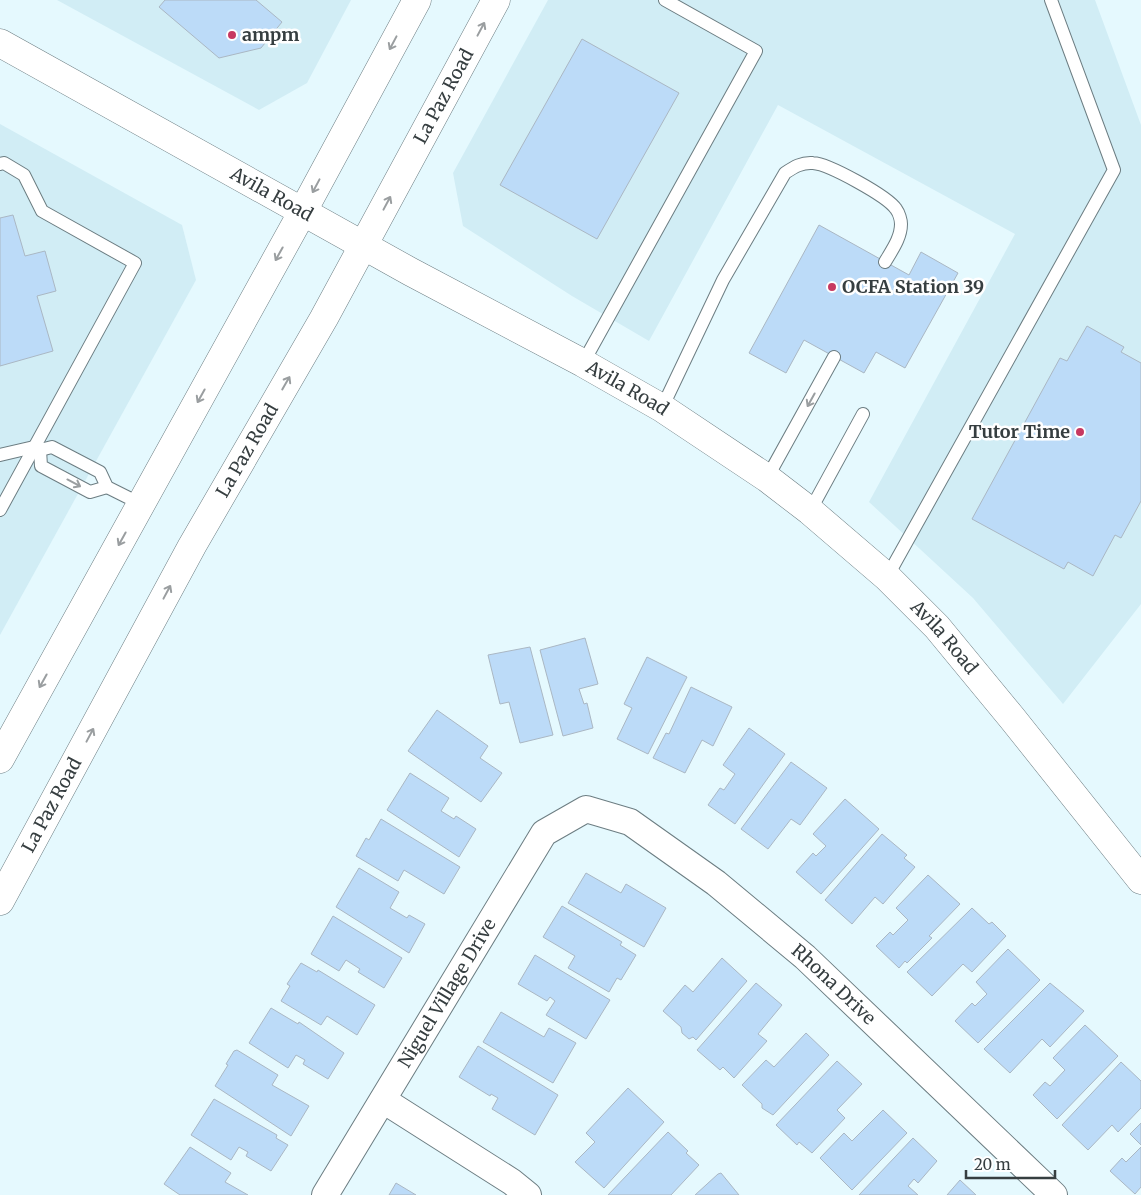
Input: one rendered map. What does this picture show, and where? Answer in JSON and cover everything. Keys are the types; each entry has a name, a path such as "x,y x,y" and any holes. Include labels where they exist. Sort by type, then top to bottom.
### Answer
{"main road":[{"path":"0,759 303,212 416,0"},
{"name":"La Paz Road","path":"0,901 192,546 364,245 496,0"},
{"name":"Avila Road","path":"0,43 303,212 583,363 662,408 767,478 810,510 887,577 943,635 1141,880"}],"street":[{"name":"Niguel Village Drive","path":"325,1195 544,833 586,809"},
{"name":"Rhona Drive","path":"586,809 630,822 723,889 805,957 1054,1195"},
{"path":"384,1100 512,1182 528,1195"}],"lane":[{"path":"583,363 756,51 666,0"},
{"path":"887,577 1114,170 1051,0"},
{"path":"0,164 4,163 24,175 42,211 135,263 37,448 0,510"},
{"path":"662,408 723,280 785,173 798,164 814,163 833,170 883,198 896,209 902,222 899,238 885,262"},
{"path":"767,478 834,357"},
{"path":"810,510 863,414"},
{"path":"0,455 52,447 100,472 107,486 141,504"},
{"path":"37,448 41,466 90,492 107,486"}],"shaded area":[{"path":"57,0 351,0 307,83 259,110"},
{"path":"548,0 1095,0 1141,125 1141,604 1063,704 973,598 869,502 1015,234 778,105 649,341 572,296 463,226 453,173"},
{"path":"0,124 182,225 196,280 0,635"}],"building":[{"name":"ampm","path":"165,0 256,0 282,22 261,48 219,58 159,7"},
{"path":"582,39 679,93 597,239 500,185"},
{"path":"13,215 25,256 45,251 56,291 37,296 53,351 0,366 0,218"},
{"path":"819,225 909,275 921,252 958,273 905,368 876,352 864,373 804,340 786,373 749,353"},
{"name":"Tutor Time","path":"1087,326 1124,347 1121,352 1141,363 1141,501 1121,538 1115,535 1093,576 1068,562 1064,569 972,519 1060,358 1067,361"},
{"path":"585,638 598,684 579,689 584,704 587,703 593,728 563,736 540,650"},
{"path":"530,647 553,735 520,743 509,702 500,704 488,655"},
{"path":"647,657 687,677 648,754 617,739 632,708 624,704"},
{"path":"691,687 732,707 713,746 702,740 685,773 653,758 666,733 669,734"},
{"path":"437,710 488,746 480,758 502,773 481,802 408,751"},
{"path":"749,728 785,754 735,824 708,805 720,788 724,790 735,774 723,765"},
{"path":"791,762 827,788 800,825 791,819 768,849 741,829"},
{"path":"410,773 449,798 441,811 454,819 456,816 476,829 459,857 387,810"},
{"path":"845,799 879,829 821,894 796,872 813,853 816,856 826,846 813,834"},
{"path":"381,819 460,867 444,894 404,870 398,881 356,856 366,838 369,840"},
{"path":"882,834 907,855 904,858 915,867 883,904 875,897 852,924 825,900"},
{"path":"359,868 399,892 390,908 407,918 409,915 425,924 409,953 336,907"},
{"path":"586,873 621,893 626,884 666,908 644,947 568,903"},
{"path":"928,875 960,904 929,936 932,938 907,963 905,961 899,968 876,946 890,932 893,935 908,920 896,908"},
{"path":"562,906 622,942 620,945 636,955 621,980 617,978 609,992 568,968 575,956 543,937"},
{"path":"972,908 989,924 992,922 1006,936 972,972 963,964 932,996 907,972"},
{"path":"333,916 402,958 384,988 358,972 360,969 346,960 339,971 311,954"},
{"path":"1008,949 1040,980 978,1043 955,1021 972,1003 975,1006 987,994 976,982"},
{"path":"535,955 610,1000 586,1039 546,1015 555,1001 550,997 547,1001 518,984"},
{"path":"722,958 747,981 696,1040 693,1037 689,1039 682,1033 681,1027 663,1011 685,985 693,992"},
{"path":"301,963 317,972 318,970 375,1005 357,1035 327,1016 321,1025 281,1001 290,986 287,984"},
{"path":"756,983 782,1005 758,1034 767,1041 734,1078 723,1067 720,1070 697,1050"},
{"path":"1050,983 1084,1011 1050,1047 1042,1039 1010,1073 984,1049"},
{"path":"271,1008 298,1024 299,1022 344,1053 328,1079 303,1064 305,1060 296,1055 288,1068 249,1043"},
{"path":"501,1012 544,1037 549,1028 576,1043 553,1083 483,1042"},
{"path":"1085,1025 1118,1056 1057,1119 1033,1095 1045,1082 1050,1086 1065,1070 1053,1058"},
{"path":"806,1033 829,1055 773,1115 762,1108 762,1104 742,1085 766,1060 774,1067"},
{"path":"478,1046 558,1095 535,1135 492,1109 498,1098 491,1094 490,1096 459,1077"},
{"path":"237,1050 278,1075 272,1085 309,1106 291,1136 215,1086 228,1065 226,1064 234,1051"},
{"path":"837,1061 862,1084 837,1110 845,1118 812,1153 799,1142 797,1145 776,1125"},
{"path":"1121,1062 1141,1081 1141,1108 1118,1132 1112,1125 1088,1150 1062,1125"},
{"path":"628,1088 664,1122 604,1188 575,1162 595,1142 586,1133"},
{"path":"214,1099 277,1135 276,1138 288,1145 271,1171 246,1156 248,1152 239,1147 231,1160 191,1135"},
{"path":"883,1110 907,1133 852,1190 820,1158 844,1133 852,1141"},
{"path":"1141,1123 1141,1145 1130,1134"},
{"path":"668,1132 688,1151 686,1153 699,1165 671,1195 608,1195"},
{"path":"913,1138 937,1161 918,1183 914,1179 908,1186 918,1195 859,1195"},
{"path":"190,1147 231,1173 225,1182 248,1195 180,1195 164,1184"},
{"path":"1141,1147 1141,1187 1135,1194 1110,1171 1122,1158 1126,1162"},
{"path":"721,1173 739,1195 695,1195 718,1174"},
{"path":"960,1180 976,1195 947,1195"},
{"path":"396,1183 416,1195 389,1195"}],"place":[{"name":"ampm","path":"232,35"},
{"name":"OCFA Station 39","path":"832,287"},
{"name":"Tutor Time","path":"1080,432"}]}
